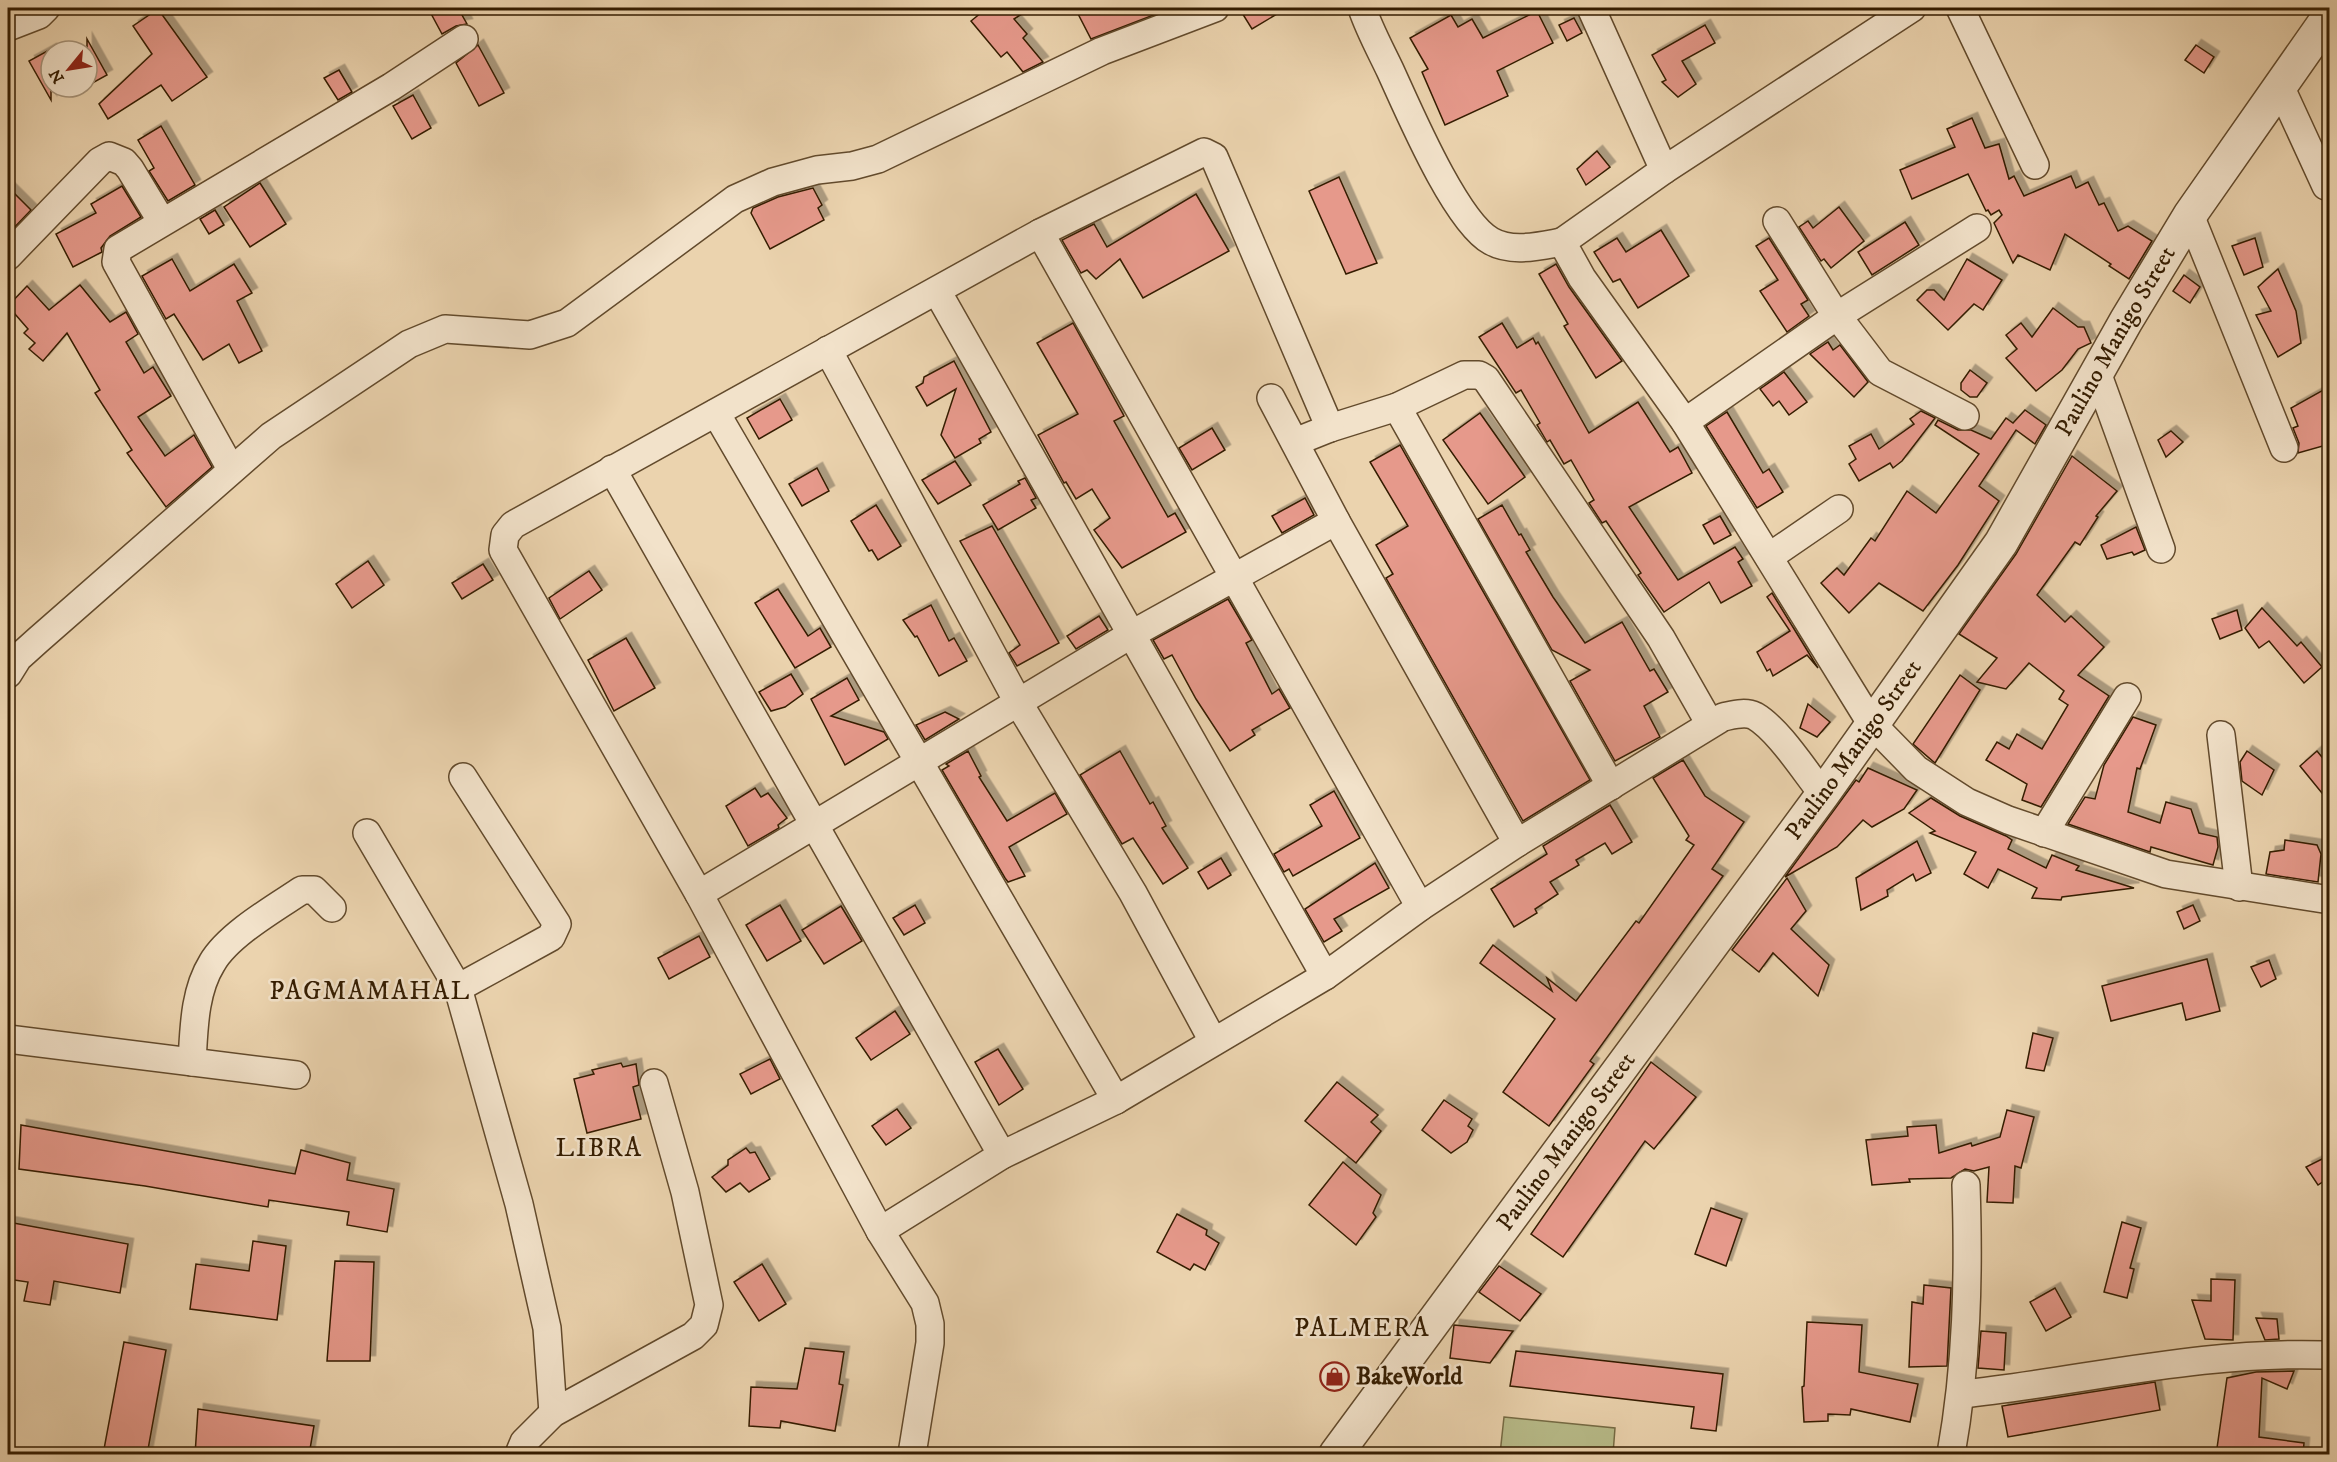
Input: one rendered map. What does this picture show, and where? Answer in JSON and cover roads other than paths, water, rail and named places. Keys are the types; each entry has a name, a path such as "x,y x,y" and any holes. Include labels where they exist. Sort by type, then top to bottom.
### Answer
{"street":[{"path":"8,27 39,15 46,8"},
{"path":"8,674 18,658 271,436 425,337 445,329 530,335 567,323 735,199 784,179 878,159 1102,51 1215,8"},
{"path":"1362,8 1420,136 1458,203 1480,234 1493,243 1512,248 1529,248 1562,242 1664,170 1912,8"},
{"path":"1591,8 1664,170"},
{"path":"1960,8 2035,165"},
{"name":"Paulino Manigo Street","path":"1336,1455 1823,794 1871,723 2001,543 2098,375 2126,321 2190,215 2330,15"},
{"path":"231,469 116,262 118,249 391,87 464,39"},
{"path":"2280,86 2326,186"},
{"path":"912,1455 930,1343 930,1324 924,1303 880,1231 699,894 503,549 505,534 513,525 612,469 1040,233 1204,152 1214,157 1330,428"},
{"path":"8,256 100,161 109,156 124,162 130,169 162,222"},
{"path":"2190,215 2284,448"},
{"path":"1777,221 1837,316 1880,372 1965,416"},
{"path":"1685,422 1837,316 1977,228"},
{"path":"1040,233 1420,908"},
{"path":"1562,242 1582,278 1685,422 1871,723 1916,769 1967,802 2044,833 2166,874 2330,900"},
{"path":"937,291 1325,976"},
{"path":"828,350 1018,702 1133,893 1213,1041"},
{"path":"1295,442 1330,428 1397,407 1464,375 1479,375 1486,379 1661,638 1710,724"},
{"path":"2098,375 2161,549"},
{"path":"1271,398 1336,521 1517,843"},
{"path":"1397,407 1611,786"},
{"path":"716,413 1116,1100"},
{"path":"612,469 1002,1155"},
{"path":"1768,557 1839,509"},
{"path":"699,894 1132,634 1336,521"},
{"path":"2044,833 2127,697"},
{"path":"880,1231 1002,1155 1116,1100 1325,976 1420,908 1517,843 1723,717 1734,715 1756,717 1777,737 1823,794"},
{"path":"2221,735 2238,887"},
{"path":"458,988 551,937 557,924 463,777"},
{"path":"367,833 458,988 519,1204 547,1328 553,1413"},
{"path":"192,1062 195,1018 201,987 212,963 224,948 302,890 314,890 332,908"},
{"path":"8,1039 296,1075"},
{"path":"519,1455 524,1442 553,1413 693,1336 704,1325 709,1305 685,1192 654,1083"},
{"path":"1951,1455 1962,1394 1967,1288 1966,1185"},
{"path":"1962,1394 2009,1389 2118,1370 2250,1356 2324,1355"}],"place":[{"name":"BakeWorld","path":"1335,1377"}],"district":[{"name":"PAGMAMAHAL","path":"370,991"},
{"name":"LIBRA","path":"599,1148"},
{"name":"PALMERA","path":"1362,1328"}]}
